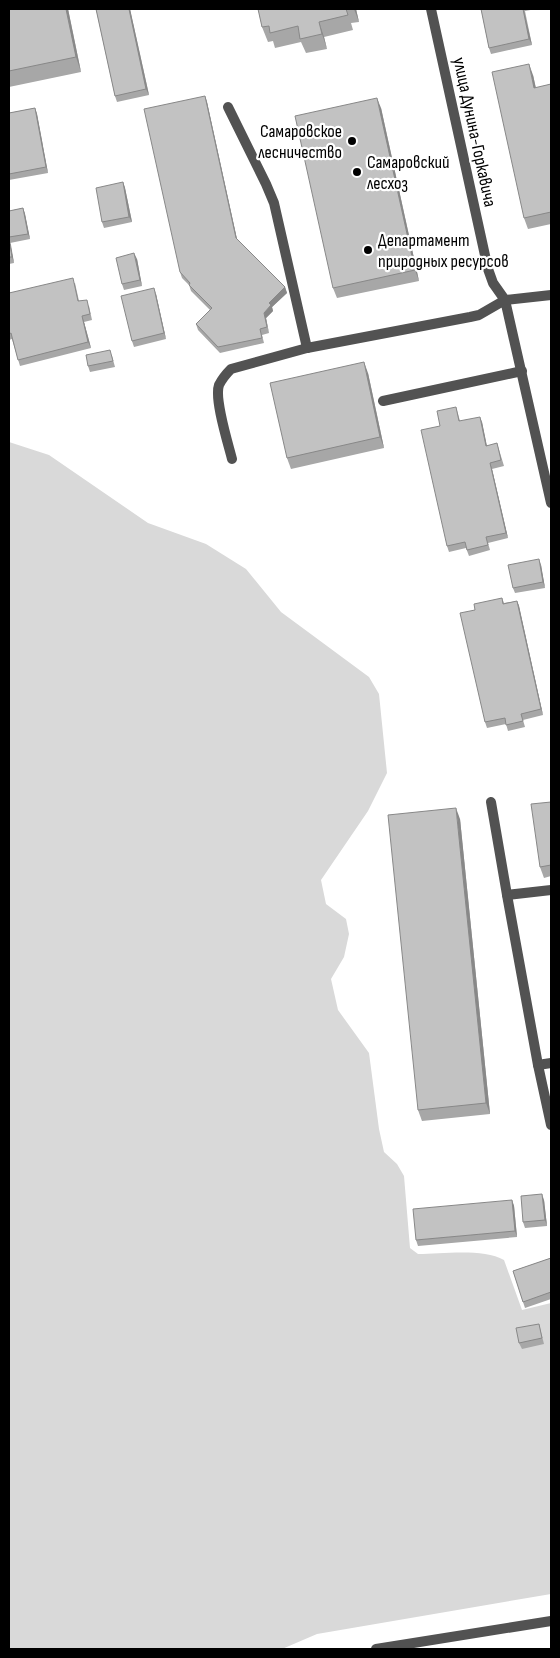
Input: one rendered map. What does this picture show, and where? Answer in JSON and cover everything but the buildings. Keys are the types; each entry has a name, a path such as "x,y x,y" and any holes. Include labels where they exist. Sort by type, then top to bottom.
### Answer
{"street":[{"name":"улица Дунина-Горкавича","path":"431,9 488,269 493,283 505,300 551,503"},
{"path":"228,107 274,204 307,348"},
{"path":"232,459 218,398 219,386 224,376 231,369 307,348 479,315 505,300 551,295"},
{"path":"383,401 522,371"},
{"path":"491,802 538,1065 551,1125"},
{"path":"507,896 551,890"},
{"path":"538,1065 551,1063"},
{"path":"376,1649 551,1622"}],"shaded area":[{"path":"9,442 49,455 148,523 206,544 246,569 281,612 369,677 379,694 387,773 368,811 321,880 326,904 346,919 349,934 344,957 331,979 338,1010 369,1053 384,1152 397,1164 404,1176 410,1248 418,1254 474,1253 495,1256 504,1260 522,1310 551,1303 551,1594 317,1634 282,1649 9,1649"}],"place":[{"name":"Самаровское лесничество","path":"352,141"},
{"name":"Самаровский лесхоз","path":"357,172"},
{"name":"Департамент природных ресурсов","path":"368,250"}]}
